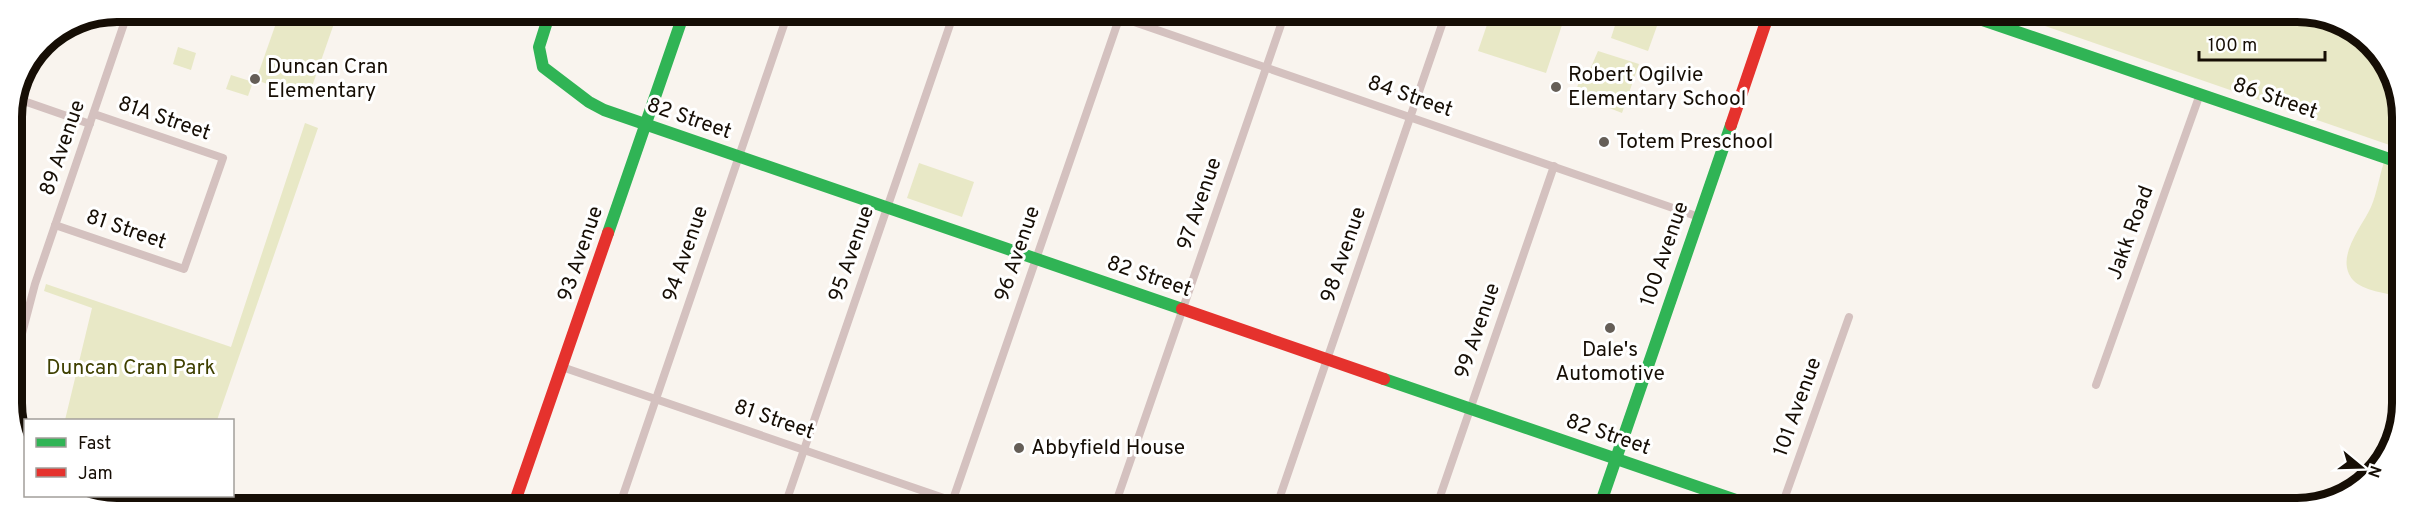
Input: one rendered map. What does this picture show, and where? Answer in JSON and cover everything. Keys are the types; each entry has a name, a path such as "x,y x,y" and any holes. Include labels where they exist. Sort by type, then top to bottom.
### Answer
{"street":[{"name":"89 Avenue","path":"23,326 55,225 125,23"},
{"name":"82 Street","path":"547,23 539,47 539,61 543,67 596,106 738,157 1730,498"},
{"name":"93 Avenue","path":"516,498 680,23"},
{"name":"94 Avenue","path":"622,498 785,23"},
{"name":"95 Avenue","path":"787,498 951,23"},
{"name":"96 Avenue","path":"954,498 1117,23"},
{"name":"84 Street","path":"1143,23 1699,217"},
{"name":"97 Avenue","path":"1117,498 1281,23"},
{"name":"98 Avenue","path":"1279,498 1443,23"},
{"name":"100 Avenue","path":"1602,498 1766,23"},
{"name":"86 Street","path":"1991,23 2392,160"},
{"name":"Jakk Road","path":"2096,385 2200,94"},
{"name":"81A Street","path":"25,101 90,124"},
{"name":"81A Street","path":"94,114 223,158 184,269"},
{"name":"99 Avenue","path":"1440,498 1554,165"},
{"name":"81 Street","path":"55,225 184,269"},
{"name":"101 Avenue","path":"1785,498 1849,317"},
{"name":"81 Street","path":"562,367 656,398 936,498"}],"green space":[{"path":"276,23 334,23 308,98 256,80"},
{"path":"1488,23 1563,23 1546,73 1478,51"},
{"path":"1616,23 1648,23 1657,26 1648,51 1611,38"},
{"path":"2036,23 2297,23 2316,24 2334,30 2365,50 2380,70 2391,99 2392,146"},
{"path":"178,47 196,53 191,70 173,64"},
{"path":"1598,51 1639,64 1622,113 1589,100 1582,103 1574,96 1579,82 1585,81"},
{"path":"231,75 253,82 248,96 226,89"},
{"name":"Duncan Cran Park","path":"305,123 318,128 217,419 65,419 92,308 44,291 46,284 231,347"},
{"path":"2384,162 2392,165 2392,295 2357,284 2348,271 2348,253 2373,202"},
{"path":"919,163 974,182 962,217 907,198"}],"traffic: fast":[{"path":"547,23 539,47 543,67 589,102 604,110 1182,309"},
{"path":"608,233 681,23"},
{"path":"1991,23 2392,160"},
{"path":"1602,498 1731,125"},
{"path":"1384,379 1730,498"}],"traffic: jam":[{"path":"1731,125 1766,23"},
{"path":"516,498 608,233"},
{"path":"1182,309 1384,379"}],"place":[{"name":"Duncan Cran Elementary","path":"255,79"},
{"name":"Robert Ogilvie Elementary School","path":"1556,87"},
{"name":"Totem Preschool","path":"1604,142"},
{"name":"Dale's Automotive","path":"1610,328"},
{"name":"Abbyfield House","path":"1019,448"}]}
